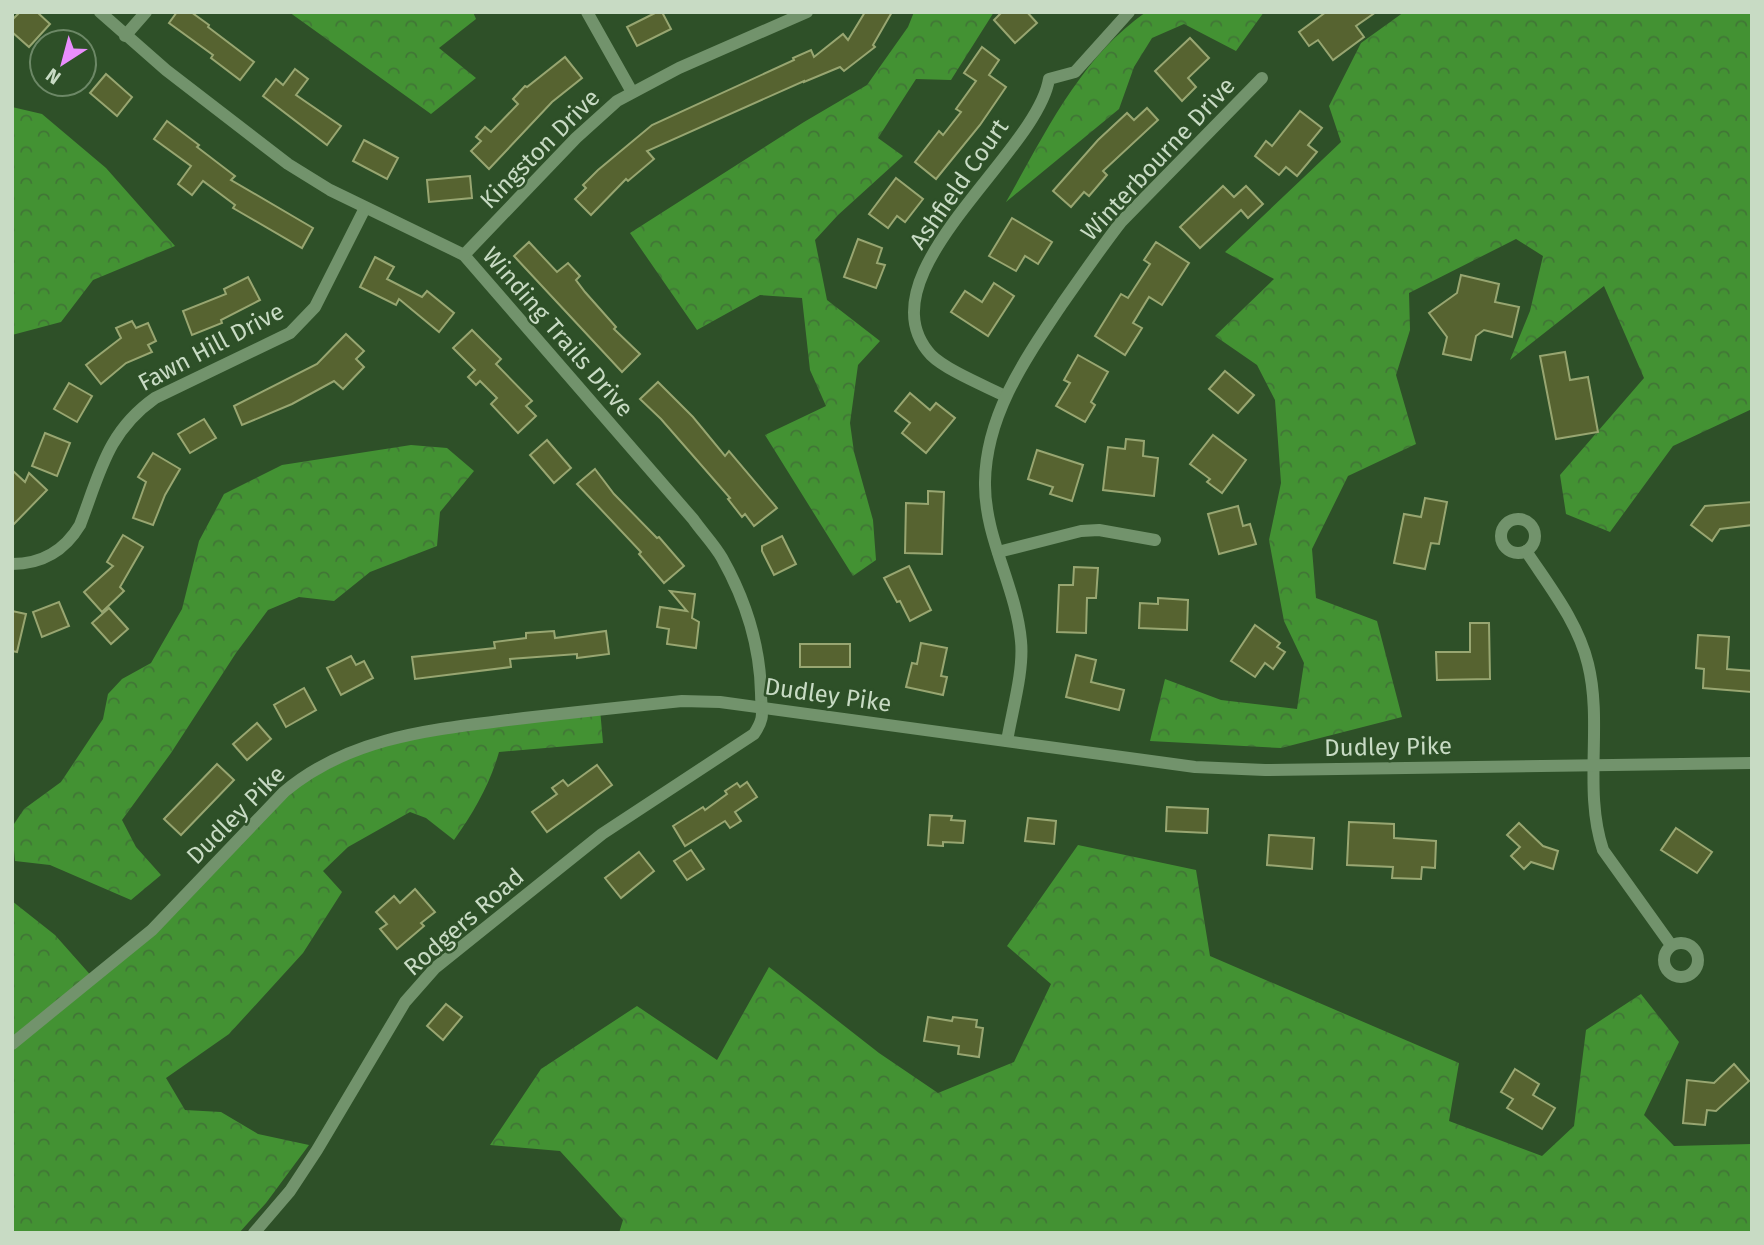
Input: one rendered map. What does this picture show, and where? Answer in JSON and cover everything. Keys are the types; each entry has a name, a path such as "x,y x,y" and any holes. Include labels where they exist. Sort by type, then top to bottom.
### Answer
{"street":[{"name":"Winding Trails Drive","path":"100,12 166,70 288,164 330,190 464,255 693,519 721,558 755,637 761,677 761,706"},
{"path":"125,36 146,12"},
{"path":"587,12 632,92"},
{"name":"Kingston Drive","path":"464,255 576,138 617,101 679,68 807,12"},
{"name":"Ashfield Court","path":"1005,397 941,363 931,354 922,342 917,328 915,301 929,260 938,245 1040,108 1048,90 1049,79 1074,72 1129,12"},
{"name":"Winterbourne Drive","path":"1007,741 1021,643 1016,611 990,528 985,482 987,460 1005,397 1024,361 1121,222 1262,78"},
{"name":"Fawn Hill Drive","path":"12,564 36,562 55,553 73,537 114,439 139,409 155,398 290,333 306,318 315,307 365,208"},
{"path":"998,552 1081,531 1099,530 1155,540"},
{"path":"1526,551 1570,621 1588,663 1592,690 1594,810 1603,850 1671,945"},
{"name":"Dudley Pike","path":"12,1044 152,930 300,778 347,752 429,729 682,701 761,706 1195,767 1265,770 1752,763"},
{"name":"Rodgers Road","path":"254,1233 290,1191 405,1002 435,968 602,834 754,734 763,721 761,706"}],"green space":[{"path":"289,12 473,12 476,19 439,48 476,78 431,114"},
{"path":"914,12 994,12 951,80 916,79 878,138 903,156 838,215 815,240 827,300 880,341 858,365 850,423 854,452 873,520 876,560 853,576 765,435 826,406 810,370 802,298 760,295 697,330 630,233 867,85 908,27"},
{"path":"1146,12 1264,12 1236,51 1184,24 1152,38 1134,67 1119,109 1006,202 1050,124 1083,74 1123,31"},
{"path":"1404,12 1752,12 1752,409 1673,446 1610,532 1566,514 1560,475 1644,378 1604,286 1510,360 1530,311 1543,256 1516,239 1409,293 1410,330 1396,375 1416,444 1348,476 1312,549 1316,598 1377,621 1402,717 1281,748 1150,741 1165,679 1221,700 1297,709 1304,663 1284,621 1269,540 1281,483 1275,400 1257,365 1215,336 1274,279 1225,252 1341,142 1329,106 1361,43"},
{"path":"12,107 42,114 106,168 175,246 93,280 61,322 12,335"},
{"path":"411,445 447,448 474,471 440,512 437,546 370,572 334,601 299,597 268,610 122,820 136,847 161,875 131,900 50,865 15,861 12,827 24,809 61,782 103,719 108,694 122,679 151,663 182,609 199,541 224,494 282,465"},
{"path":"600,709 603,743 499,752 481,798 454,840 426,818 410,812 348,847 323,871 342,892 303,953 229,1034 166,1078 185,1110 221,1112 258,1134 309,1145 266,1203 239,1233 12,1233 12,901 55,935 94,979 284,792 386,739"},
{"path":"1078,845 1196,870 1210,956 1459,1063 1449,1121 1542,1156 1574,1126 1586,1030 1641,994 1679,1042 1644,1115 1674,1146 1752,1144 1752,1233 619,1233 623,1220 560,1151 490,1145 541,1069 637,1006 717,1060 769,967 879,1053 938,1093 1014,1062 1051,984 1007,946"}],"building":[{"path":"20,12 37,12 50,24 46,28 28,28 28,46 12,32 12,20"},
{"path":"177,12 191,12 254,62 240,80 211,58 213,55 169,23"},
{"path":"662,12 671,29 637,46 627,27"},
{"path":"865,12 892,12 873,45 875,47 844,71 840,67 804,81 647,151 654,159 628,181 626,179 591,215 575,199 586,188 583,185 598,170 652,125 811,50 814,57 843,34 848,40"},
{"path":"1002,12 1027,12 1037,23 1015,43 994,20"},
{"path":"1326,12 1376,12 1356,26 1364,37 1333,60 1318,40 1309,46 1299,32"},
{"path":"1190,38 1209,58 1188,78 1196,87 1182,101 1155,71"},
{"path":"982,47 999,60 989,75 1006,87 980,125 936,179 915,162 939,131 943,135 961,112 956,109 976,81 964,73"},
{"path":"565,57 582,78 552,102 489,169 471,151 481,141 476,137 485,127 491,132 518,104 513,99 525,86"},
{"path":"295,69 308,79 296,95 341,126 327,145 263,96 276,79 283,85"},
{"path":"106,74 132,97 117,116 96,98 98,98 98,84"},
{"path":"1147,108 1158,120 1103,171 1107,175 1089,196 1084,192 1071,207 1053,191 1098,140 1127,113 1134,120"},
{"path":"1300,111 1322,128 1308,145 1317,152 1297,176 1286,167 1279,175 1255,156 1266,141 1272,146"},
{"path":"167,121 235,176 231,180 313,228 302,248 233,208 235,205 203,181 192,195 178,184 191,166 154,139"},
{"path":"364,140 398,158 387,179 353,161"},
{"path":"470,176 472,198 429,202 427,180"},
{"path":"896,178 923,199 905,222 897,216 888,228 869,214"},
{"path":"1223,186 1234,197 1246,186 1263,204 1248,218 1241,210 1200,248 1180,227"},
{"path":"1012,218 1052,242 1038,264 1025,256 1016,271 989,256"},
{"path":"858,239 882,248 877,263 885,265 876,288 844,277"},
{"path":"529,242 557,272 568,263 580,276 576,280 616,327 614,329 640,354 622,372 514,256"},
{"path":"1156,242 1189,263 1162,305 1149,297 1133,323 1142,328 1125,355 1095,336 1121,294 1128,298 1150,264 1144,260"},
{"path":"375,257 394,267 387,279 422,297 427,291 454,313 439,332 399,299 396,305 360,287"},
{"path":"1461,275 1499,284 1495,302 1519,307 1512,337 1484,330 1476,336 1471,360 1443,354 1447,337 1429,313 1457,293"},
{"path":"248,277 260,300 221,320 222,323 192,335 183,311 226,294 224,289"},
{"path":"994,283 1014,296 988,336 951,312 965,291 982,302"},
{"path":"132,321 136,328 148,323 156,341 148,345 152,352 126,363 101,384 86,365 121,338 116,328"},
{"path":"472,330 501,359 496,364 532,401 526,406 536,416 518,433 491,404 497,398 480,381 476,385 468,377 475,370 453,348"},
{"path":"346,334 364,351 356,359 364,367 343,389 334,381 292,404 242,425 234,406 317,364"},
{"path":"1565,352 1570,380 1588,377 1598,432 1556,439 1540,356"},
{"path":"1078,355 1108,372 1091,402 1095,405 1085,422 1056,406 1070,383 1064,380"},
{"path":"1225,371 1254,395 1238,413 1209,389"},
{"path":"658,382 693,417 725,456 729,451 777,508 754,526 745,514 742,517 728,499 730,498 640,399"},
{"path":"69,383 92,396 77,422 54,409"},
{"path":"910,393 930,410 936,403 955,418 926,453 902,433 910,423 895,411"},
{"path":"204,419 216,438 190,453 178,434"},
{"path":"45,433 70,443 57,476 32,466"},
{"path":"1213,435 1246,460 1222,493 1207,482 1210,479 1190,464"},
{"path":"1126,439 1144,441 1143,456 1158,458 1154,496 1103,490 1108,447 1125,449"},
{"path":"547,440 571,468 554,483 530,455"},
{"path":"1037,450 1083,465 1072,501 1050,494 1053,487 1028,479"},
{"path":"153,453 180,469 165,495 153,525 133,518 146,482 138,477"},
{"path":"595,469 614,494 657,538 659,537 684,566 664,583 639,554 641,552 577,484"},
{"path":"12,470 25,482 29,473 47,490 12,526"},
{"path":"928,491 944,492 942,554 905,553 906,503 928,504"},
{"path":"1425,498 1447,502 1439,544 1431,543 1425,569 1394,563 1404,514 1421,517"},
{"path":"1752,502 1752,525 1720,529 1712,541 1691,525 1705,506"},
{"path":"1238,506 1243,526 1250,524 1256,544 1219,554 1208,514"},
{"path":"123,535 143,547 120,587 124,591 102,612 84,592 113,566 107,562"},
{"path":"782,536 796,564 774,575 762,546"},
{"path":"909,566 931,610 910,621 884,578"},
{"path":"1074,567 1098,568 1096,598 1087,598 1086,633 1057,632 1059,585 1073,585"},
{"path":"670,591 695,594 692,618 699,622 696,648 667,644 669,629 657,627 660,607 687,611"},
{"path":"1158,598 1188,600 1187,630 1139,628 1140,603 1158,604"},
{"path":"59,602 69,626 42,637 33,612"},
{"path":"109,608 128,629 111,644 92,623"},
{"path":"12,611 26,614 17,652 12,651"},
{"path":"1470,623 1489,623 1490,679 1437,680 1436,652 1470,652"},
{"path":"1255,625 1280,643 1277,647 1285,652 1273,669 1265,663 1255,677 1231,661"},
{"path":"554,631 555,638 606,631 609,654 577,658 577,654 510,659 511,667 415,679 412,657 495,648 494,642 526,638 526,633"},
{"path":"1698,635 1729,637 1727,669 1752,671 1751,692 1703,688 1704,669 1696,668"},
{"path":"921,643 947,648 941,676 947,677 943,695 906,687 912,663 917,664"},
{"path":"800,644 850,644 850,667 800,667"},
{"path":"1076,655 1096,660 1091,682 1124,690 1119,710 1066,697"},
{"path":"351,656 356,665 364,661 373,678 341,695 327,668"},
{"path":"304,688 316,710 286,727 274,705"},
{"path":"257,723 271,739 247,760 233,744"},
{"path":"217,764 234,780 181,835 164,819"},
{"path":"597,765 612,785 547,832 532,812 557,794 552,788 563,780 568,786"},
{"path":"747,782 757,797 735,812 741,821 730,828 725,821 685,846 673,826 703,807 705,810 737,783 740,787"},
{"path":"1167,807 1208,809 1207,833 1166,831"},
{"path":"930,815 952,816 951,820 965,821 963,843 943,842 943,846 928,845"},
{"path":"1028,818 1056,821 1054,844 1025,841"},
{"path":"1349,822 1394,824 1394,838 1436,841 1435,868 1422,867 1421,879 1392,878 1393,867 1347,865"},
{"path":"1519,823 1543,846 1558,851 1553,869 1531,862 1524,869 1511,856 1520,847 1507,835"},
{"path":"1676,828 1712,852 1697,873 1661,850"},
{"path":"1269,835 1314,838 1312,869 1267,865"},
{"path":"691,850 704,869 687,880 674,861"},
{"path":"639,852 654,871 621,898 605,878"},
{"path":"415,889 435,912 421,923 424,926 397,949 380,929 387,924 376,912 394,896 400,903"},
{"path":"446,1004 462,1017 443,1040 427,1026"},
{"path":"928,1017 952,1021 953,1017 977,1020 976,1027 983,1028 979,1057 958,1054 959,1046 924,1041"},
{"path":"1734,1064 1749,1081 1716,1111 1707,1110 1705,1125 1683,1123 1687,1080 1714,1083"},
{"path":"1515,1069 1539,1084 1533,1095 1555,1108 1542,1129 1507,1108 1513,1099 1501,1092"}]}
